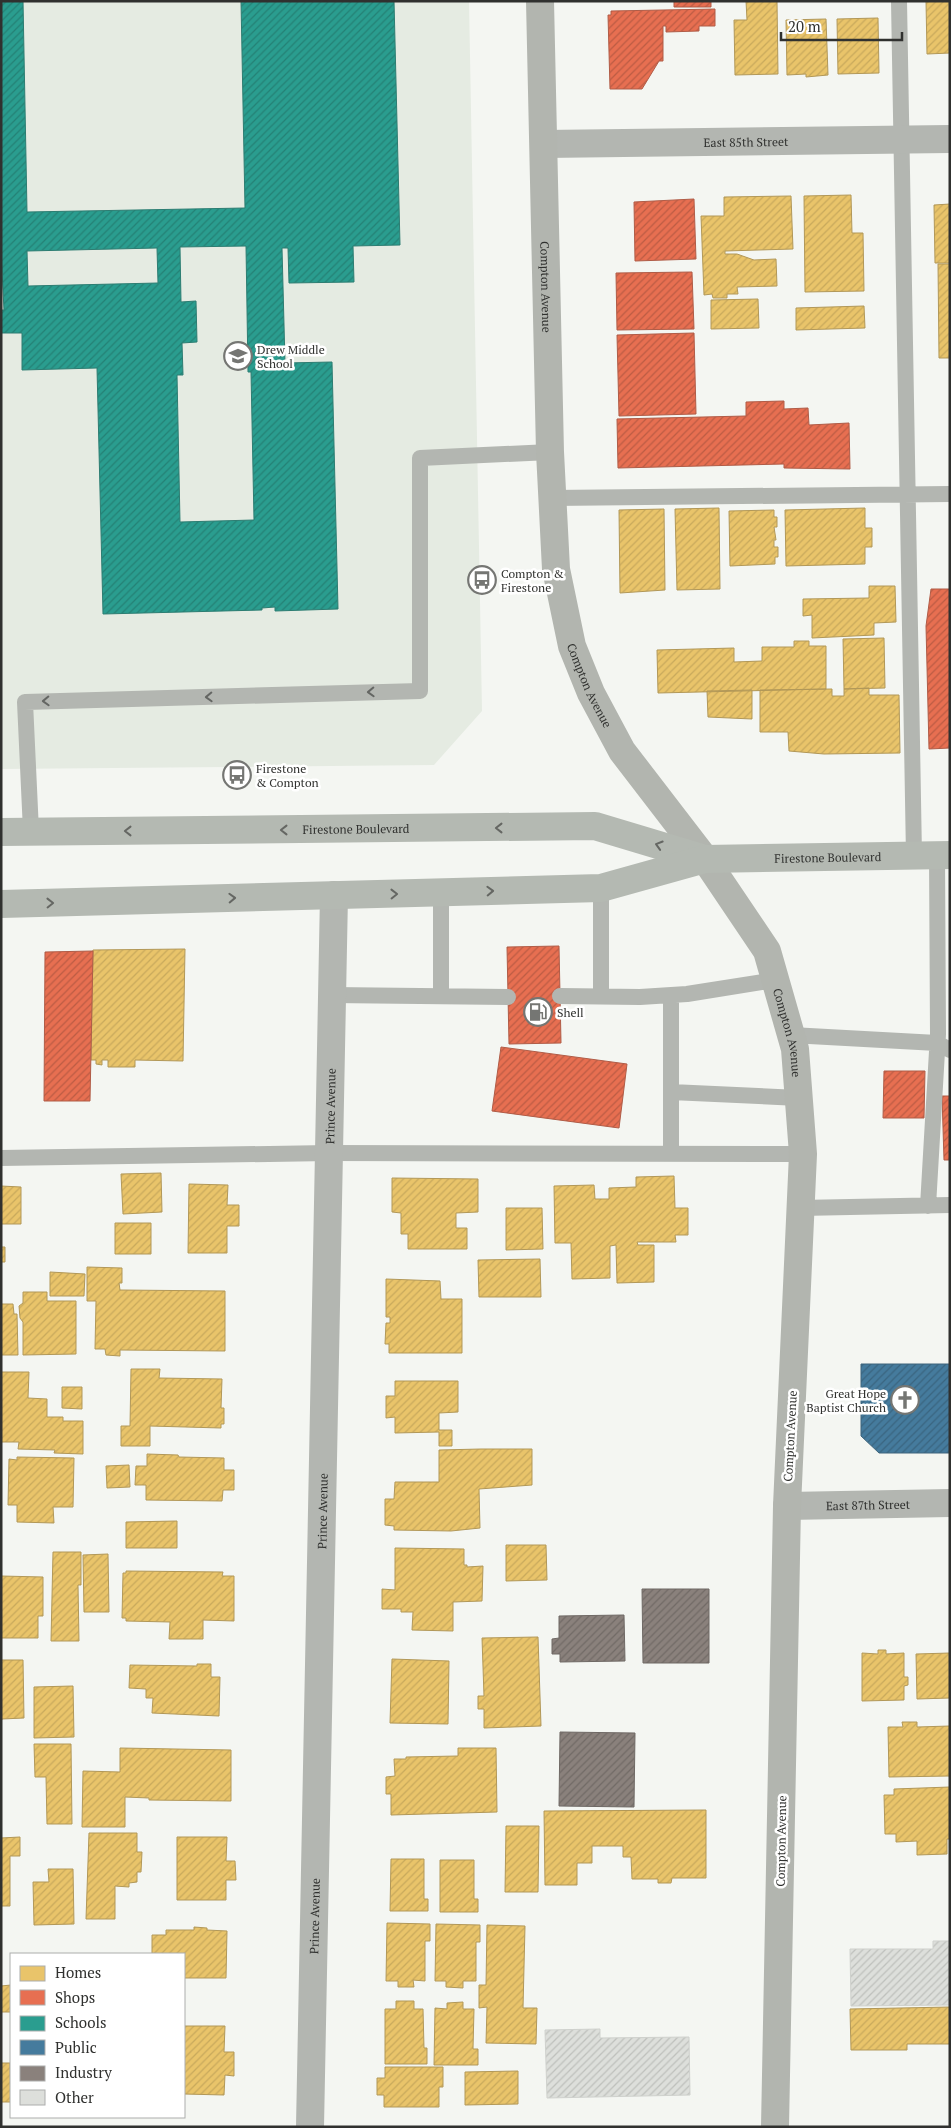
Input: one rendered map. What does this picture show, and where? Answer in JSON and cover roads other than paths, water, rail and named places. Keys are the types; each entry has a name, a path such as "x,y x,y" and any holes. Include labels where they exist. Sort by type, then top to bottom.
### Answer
{"main road":[{"name":"Compton Avenue","path":"540,1 552,498 556,570 572,646 588,685 622,750 705,859 767,951 796,1049 803,1154 787,1506 775,2127"},
{"name":"Firestone Boulevard","path":"1,832 596,826 705,859"},
{"name":"Firestone Boulevard","path":"1,904 601,888 705,859 934,855"}],"street":[{"name":"East 85th Street","path":"544,144 950,139"},
{"name":"Prince Avenue","path":"310,2127 334,895"},
{"name":"East 87th Street","path":"787,1506 950,1503"}],"lane":[{"path":"899,1 907,494 934,855 943,1046 928,1206"},
{"path":"31,832 25,702 420,691 420,458 550,452"},
{"path":"552,498 950,494"},
{"path":"601,888 601,996"},
{"path":"441,893 441,996"},
{"path":"560,996 671,995 775,980"},
{"path":"332,995 508,997"},
{"path":"671,995 671,1154"},
{"path":"791,1035 943,1046"},
{"path":"671,1092 799,1098"},
{"path":"1,1158 330,1153 803,1154"},
{"path":"800,1208 950,1205"}],"place":[{"name":"Drew Middle School","path":"238,356"},
{"name":"Compton & Firestone","path":"482,580"},
{"name":"Firestone & Compton","path":"237,775"},
{"name":"Shell","path":"538,1012"},
{"name":"Great Hope Baptist Church","path":"905,1400"}]}
